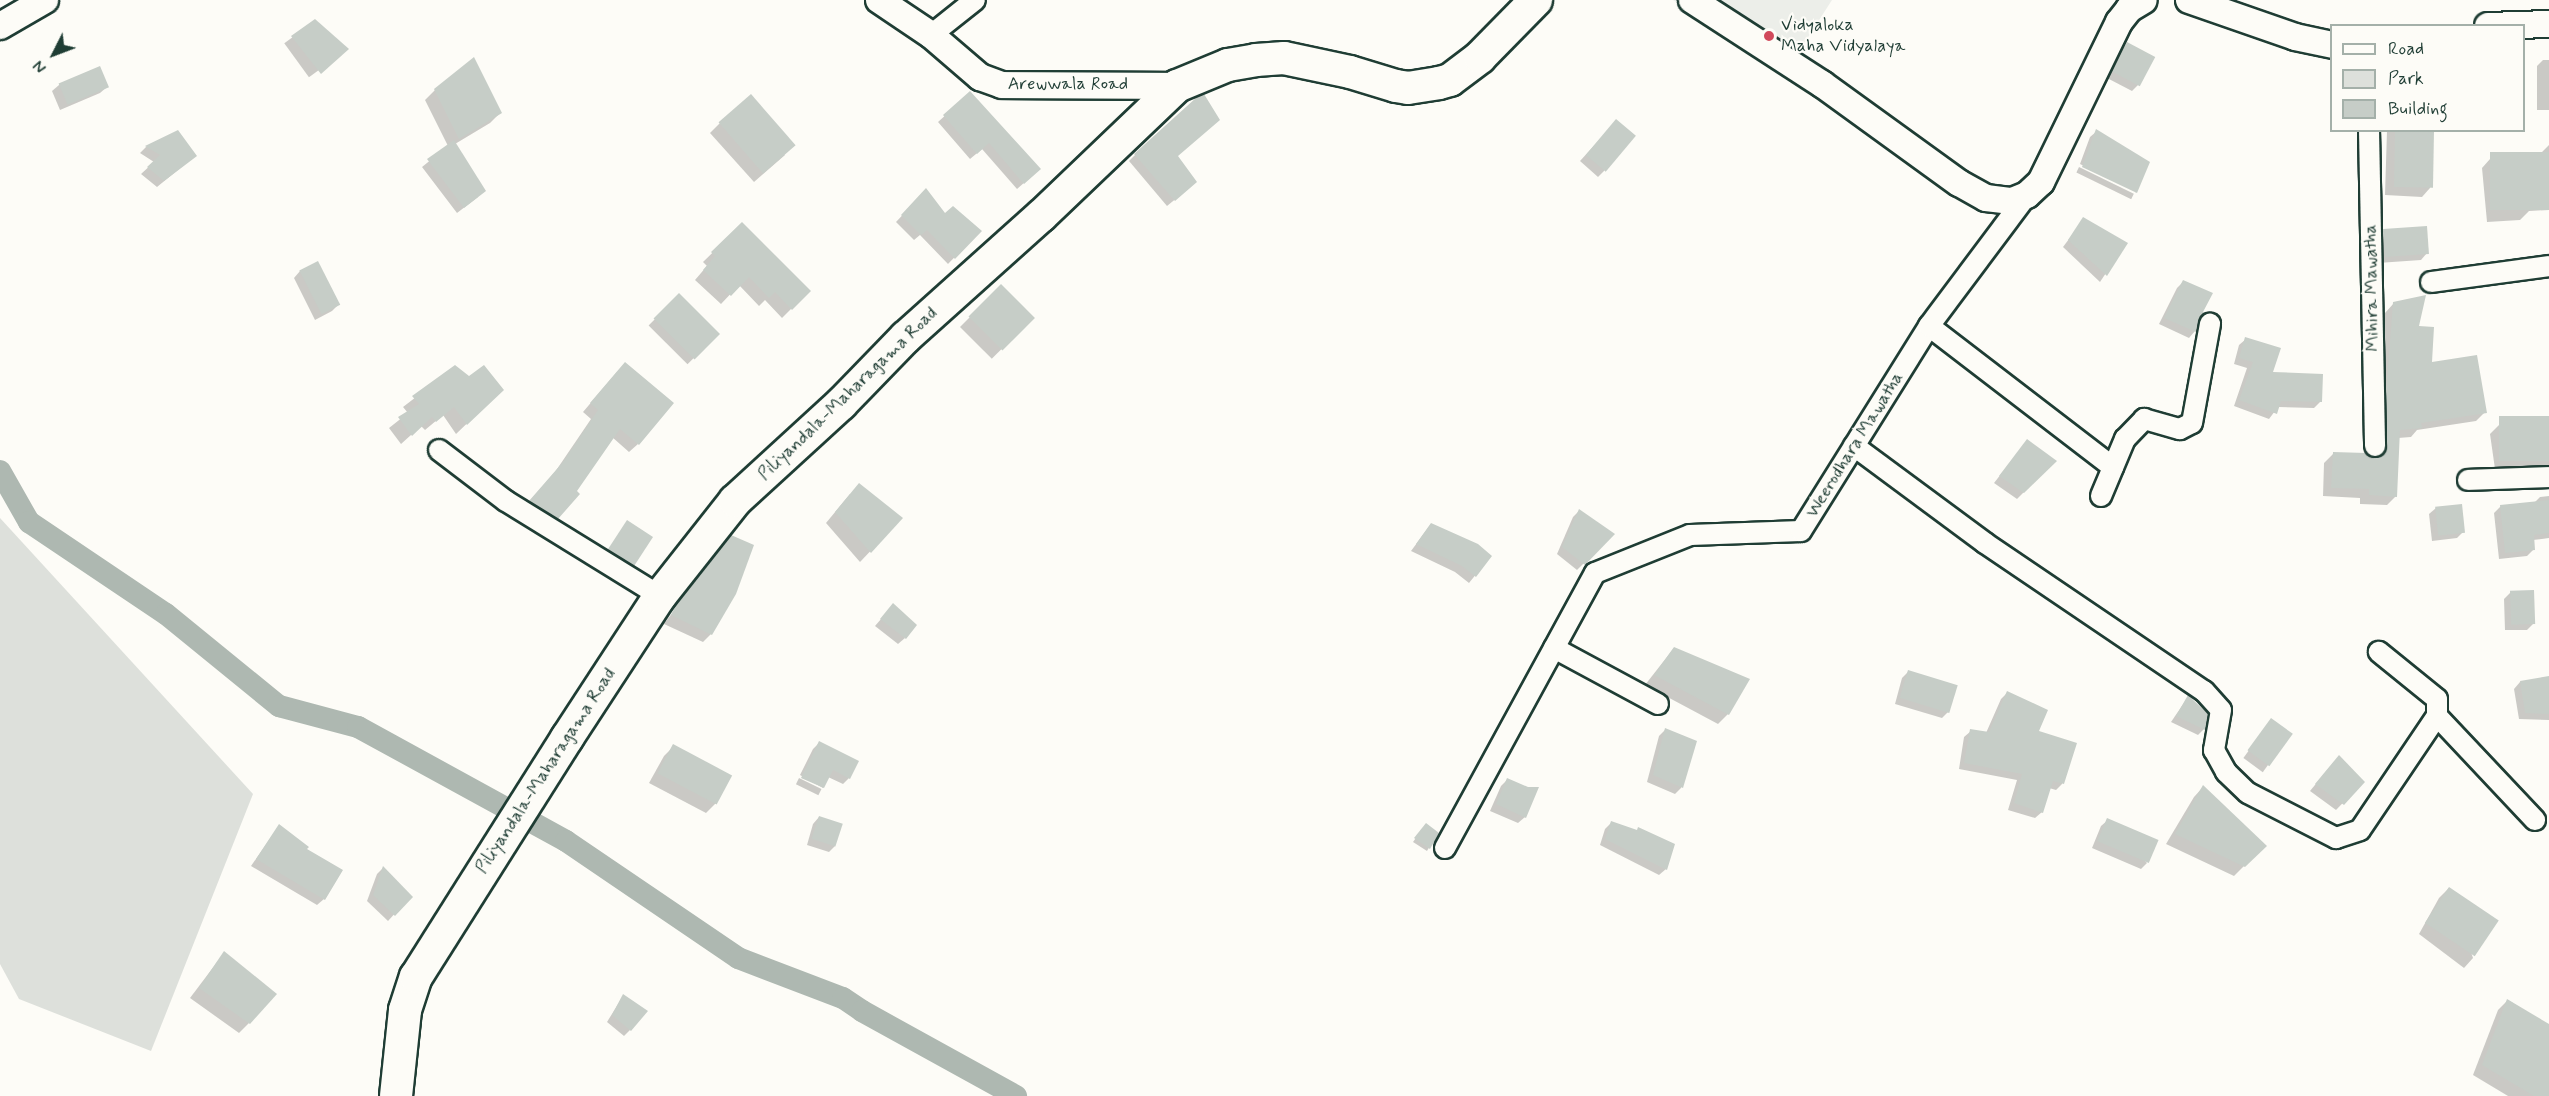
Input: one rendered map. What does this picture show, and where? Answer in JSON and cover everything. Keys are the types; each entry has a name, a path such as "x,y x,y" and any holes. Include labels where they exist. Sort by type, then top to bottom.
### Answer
{"main road":[{"name":"Piliyandala-Maharagama Road","path":"396,1096 405,1010 416,977 660,596 735,501 841,404 906,337 1041,216 1177,86 1228,65 1284,58 1350,72 1408,88 1438,83 1450,80 1480,57 1536,0"}],"street":[{"path":"0,26 45,0"},
{"name":"Arewwala Road","path":"879,0 931,35 980,77 1002,85 1177,86"},
{"path":"931,35 975,0"},
{"path":"1692,0 1822,84 1959,183 1986,198 2012,201 2027,195 2041,182 2118,22 2129,9 2144,0"},
{"path":"2189,0 2295,37 2330,45"},
{"path":"2525,25 2549,24"},
{"name":"Mihira Mawatha","path":"2369,132 2375,446"},
{"name":"Weerodhara Mawatha","path":"1445,848 1595,573 1690,535 1802,531 1929,326 2027,195"},
{"path":"2431,282 2549,266"},
{"path":"2101,496 2125,439 2144,419 2180,429 2192,423 2210,324"},
{"path":"1929,326 2113,467"},
{"path":"1854,446 1985,543 2204,692 2221,710 2214,750 2226,772 2248,793 2336,837 2360,830 2437,716 2437,699 2379,652"},
{"path":"439,450 506,501 660,596"},
{"path":"2468,480 2549,477"},
{"path":"1554,648 1658,704"},
{"path":"2437,716 2535,820"}],"shaded area":[{"name":"Vidyaloka Maha Vidyalaya","path":"1673,0 1832,0 1785,73"}],"green space":[{"path":"0,518 253,794 151,1051 19,999 0,964"}],"building":[{"path":"315,19 349,49 321,74 291,36"},
{"path":"2127,42 2155,57 2140,86 2112,71"},
{"path":"474,57 502,113 459,139 434,89"},
{"path":"100,66 109,87 68,105 59,84"},
{"path":"970,91 1041,169 1024,184 989,143 977,154 943,115"},
{"path":"751,94 796,145 763,174 719,122"},
{"path":"1204,94 1220,120 1178,156 1197,182 1175,201 1134,154 1197,97"},
{"path":"1616,119 1636,136 1606,172 1586,155"},
{"path":"2096,129 2150,162 2137,193 2082,167"},
{"path":"178,130 197,156 164,181 147,167 160,155 145,146"},
{"path":"2395,132 2434,132 2433,188 2394,187"},
{"path":"454,140 486,191 464,208 427,159"},
{"path":"2490,152 2549,152 2549,210 2490,210"},
{"path":"926,188 945,213 953,206 982,231 955,259 927,230 921,235 901,215"},
{"path":"2083,217 2128,243 2107,276 2068,240"},
{"path":"742,222 811,291 792,310 775,292 769,298 749,277 731,296 703,270 715,256 711,252"},
{"path":"2427,226 2429,254 2385,257 2383,229"},
{"path":"318,261 340,305 322,314 299,271"},
{"path":"2183,280 2213,293 2203,312 2206,313 2198,321 2196,332 2164,318"},
{"path":"1001,284 1035,318 1002,350 968,317"},
{"path":"679,293 720,334 695,359 654,318"},
{"path":"2426,295 2419,326 2434,327 2432,362 2477,355 2487,413 2421,423 2422,428 2400,430 2397,497 2369,495 2369,489 2331,488 2333,452 2366,453 2375,458 2386,451 2386,395 2393,302"},
{"path":"2245,337 2281,348 2273,372 2323,374 2322,402 2281,401 2277,414 2239,400 2253,362 2239,358"},
{"path":"625,362 674,403 639,445 620,429 577,491 580,494 558,519 529,501 563,462 598,410 590,403"},
{"path":"455,365 469,376 484,365 504,390 467,425 454,407 436,422 432,417 412,436 398,417 419,404 412,396"},
{"path":"2499,416 2549,416 2549,461 2499,461"},
{"path":"2027,439 2057,461 2024,493 1999,476"},
{"path":"859,483 903,518 871,553 835,512"},
{"path":"2549,500 2549,533 2534,535 2535,550 2505,553 2500,505"},
{"path":"2462,504 2465,533 2438,536 2435,507"},
{"path":"1579,509 1615,534 1585,565 1562,547"},
{"path":"627,520 653,537 634,566 608,549"},
{"path":"1431,523 1478,544 1492,556 1476,577 1462,566 1416,544"},
{"path":"731,535 754,545 736,594 712,635 671,615 676,605"},
{"path":"2534,590 2535,624 2511,625 2510,591"},
{"path":"893,603 917,625 906,639 880,619"},
{"path":"1674,647 1750,679 1729,715 1654,675"},
{"path":"1908,670 1958,685 1949,713 1900,698"},
{"path":"2549,676 2549,714 2525,713 2520,681"},
{"path":"2007,691 2048,710 2039,731 2077,743 2064,784 2053,781 2043,813 2014,803 2022,774 1964,763 1970,729 1989,732"},
{"path":"2188,695 2208,714 2205,730 2176,716"},
{"path":"2271,718 2293,734 2269,766 2247,750"},
{"path":"1665,728 1697,741 1683,788 1653,775"},
{"path":"819,741 859,761 850,779 833,770 824,788 801,778"},
{"path":"673,744 732,775 717,805 658,773"},
{"path":"2339,755 2365,782 2344,805 2315,784"},
{"path":"1507,778 1528,787 1539,787 1526,818 1496,804"},
{"path":"2203,785 2267,846 2245,867 2175,834"},
{"path":"819,816 843,824 835,847 812,839"},
{"path":"2107,818 2159,840 2149,863 2097,841"},
{"path":"1611,821 1637,830 1638,827 1675,844 1667,870 1605,839"},
{"path":"1426,823 1439,833 1430,849 1414,838"},
{"path":"279,824 309,847 307,849 343,870 325,900 256,859"},
{"path":"383,866 413,897 395,916 373,895"},
{"path":"2449,887 2499,921 2475,956 2425,923"},
{"path":"224,951 277,994 250,1024 199,988"},
{"path":"623,994 648,1011 631,1031 612,1015"},
{"path":"2507,999 2549,1024 2549,1096 2534,1096 2482,1065"}],"waterway":[{"path":"0,471 29,522 166,614 279,706 358,727 566,841 738,958 843,998 862,1011 1016,1096"}],"place":[{"name":"Vidyaloka Maha Vidyalaya","path":"1769,36"}]}
